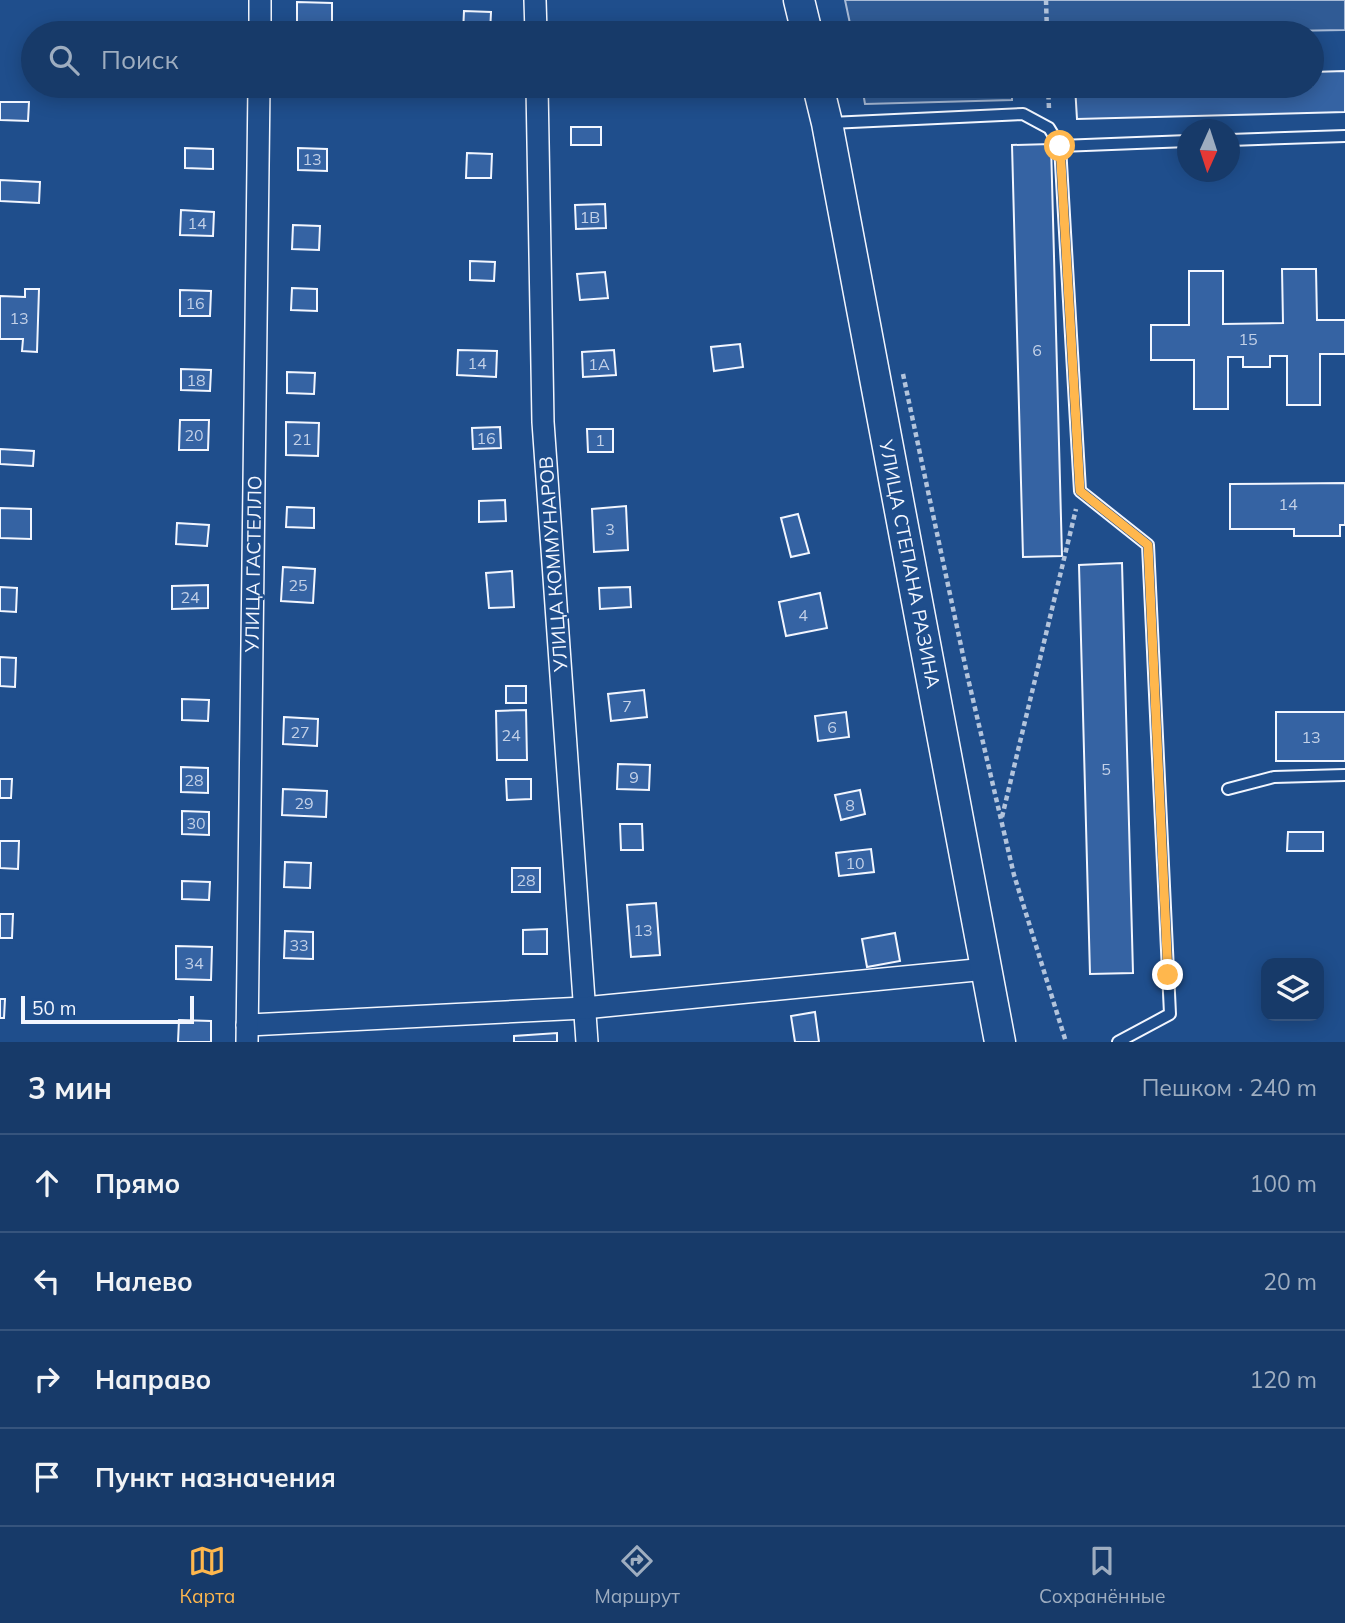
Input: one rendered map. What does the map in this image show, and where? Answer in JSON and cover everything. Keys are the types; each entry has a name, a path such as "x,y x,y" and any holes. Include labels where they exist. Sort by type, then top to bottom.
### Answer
{"main road":[{"path":"799,0 804,21"},
{"name":"УЛИЦА СТЕПАНА РАЗИНА","path":"821,98 1000,1042"}],"street":[{"path":"260,0 260,21"},
{"path":"535,0 536,21"},
{"name":"УЛИЦА ГАСТЕЛЛО","path":"247,1034 259,98"},
{"name":"УЛИЦА КОММУНАРОВ","path":"537,98 543,422 587,1042"},
{"path":"247,1034 584,1008 986,970"}],"lane":[{"path":"827,123 1023,114 1049,128 1060,146 1080,491 1148,545 1170,1014 1118,1042"},
{"path":"1240,140 1345,136"},
{"path":"1060,146 1177,141"},
{"path":"1228,789 1274,777 1345,775"}],"path":[{"path":"1046,0 1047,21"},
{"path":"902,366 967,674 1014,875 1066,1042"},
{"path":"1001,819 1080,491"}],"shaded area":[{"path":"845,0 1345,0 1345,30 1324,30 1324,21 849,21"},
{"path":"864,98 1012,98 1012,100 865,104"}],"building":[{"path":"297,2 332,3 332,21 297,21"},
{"path":"464,11 491,12 491,21 464,21"},
{"path":"1345,71 1345,112 1077,119 1076,98 1324,98 1324,72"},
{"path":"0,102 29,102 28,121 0,120"},
{"path":"571,127 601,127 601,145 571,145"},
{"path":"1051,144 1062,556 1023,557 1012,145"},
{"path":"185,148 213,149 213,169 185,168"},
{"path":"298,148 327,149 327,171 298,170"},
{"path":"467,153 492,154 491,178 466,178"},
{"path":"0,180 40,182 39,203 0,201"},
{"path":"605,204 606,228 576,229 575,205"},
{"path":"181,210 214,212 213,236 180,235"},
{"path":"293,225 320,226 319,250 292,249"},
{"path":"470,261 495,262 494,281 470,280"},
{"path":"1282,269 1316,269 1317,320 1345,320 1345,354 1320,354 1320,405 1287,405 1287,356 1270,356 1270,367 1243,367 1243,357 1228,357 1228,409 1194,409 1194,360 1151,360 1151,325 1189,325 1189,271 1223,271 1223,324 1283,323"},
{"path":"605,272 608,298 580,300 577,274"},
{"path":"292,288 317,289 317,311 291,310"},
{"path":"25,289 39,289 37,352 22,351 23,339 0,339 0,296 25,297"},
{"path":"180,290 211,291 210,316 180,316"},
{"path":"740,344 743,367 714,371 711,347"},
{"path":"458,350 497,351 496,377 457,375"},
{"path":"614,350 616,375 583,377 582,352"},
{"path":"181,369 211,370 210,391 181,390"},
{"path":"287,372 315,373 314,394 287,393"},
{"path":"180,420 209,420 208,450 179,450"},
{"path":"286,422 319,423 318,456 286,455"},
{"path":"500,427 501,448 473,449 472,428"},
{"path":"587,429 613,429 613,452 588,452"},
{"path":"0,449 34,451 33,466 0,464"},
{"path":"1345,483 1345,525 1340,525 1340,536 1294,536 1294,529 1230,529 1230,484"},
{"path":"505,500 506,521 479,522 479,501"},
{"path":"626,506 628,550 594,552 592,509"},
{"path":"287,507 314,508 314,528 286,527"},
{"path":"0,508 31,509 31,539 0,538"},
{"path":"798,514 809,553 791,557 781,518"},
{"path":"177,523 209,525 207,546 176,544"},
{"path":"1122,563 1133,973 1090,974 1079,565"},
{"path":"283,567 315,569 313,603 281,601"},
{"path":"512,571 514,607 489,608 486,573"},
{"path":"208,585 208,608 172,609 172,586"},
{"path":"0,587 17,588 16,612 0,611"},
{"path":"630,587 631,607 600,609 599,588"},
{"path":"820,593 827,628 786,636 779,602"},
{"path":"0,657 16,658 15,687 0,686"},
{"path":"506,686 526,686 526,703 506,703"},
{"path":"644,690 647,717 611,721 608,694"},
{"path":"182,699 209,700 208,721 182,720"},
{"path":"526,710 527,760 497,760 496,711"},
{"path":"846,712 849,737 818,741 815,716"},
{"path":"1276,712 1345,712 1345,761 1276,761"},
{"path":"284,717 318,719 317,746 283,744"},
{"path":"618,764 650,765 649,790 617,789"},
{"path":"181,767 208,768 208,793 181,792"},
{"path":"0,779 12,779 11,798 0,798"},
{"path":"506,779 531,779 531,799 507,800"},
{"path":"283,789 327,791 326,817 282,815"},
{"path":"860,790 865,814 841,820 835,795"},
{"path":"182,811 209,812 209,835 182,834"},
{"path":"620,824 642,824 643,850 621,850"},
{"path":"1288,832 1323,832 1323,851 1287,851"},
{"path":"0,841 19,841 18,869 0,868"},
{"path":"871,849 874,872 839,876 836,853"},
{"path":"285,862 311,863 310,888 284,887"},
{"path":"512,868 540,868 540,892 512,892"},
{"path":"182,881 210,882 209,900 182,899"},
{"path":"656,903 660,955 631,957 627,905"},
{"path":"0,914 13,914 12,938 0,938"},
{"path":"547,929 547,954 523,954 523,930"},
{"path":"285,931 313,932 313,959 284,958"},
{"path":"895,933 900,961 867,967 862,939"},
{"path":"176,946 212,947 211,980 176,979"},
{"path":"0,999 5,999 4,1018 0,1018"},
{"path":"815,1012 819,1042 795,1042 791,1016"},
{"path":"179,1020 211,1021 211,1042 178,1042"},
{"path":"557,1033 557,1042 514,1042 514,1036"}],"route":[{"path":"1060,146 1080,491 1148,545 1168,975"}]}
